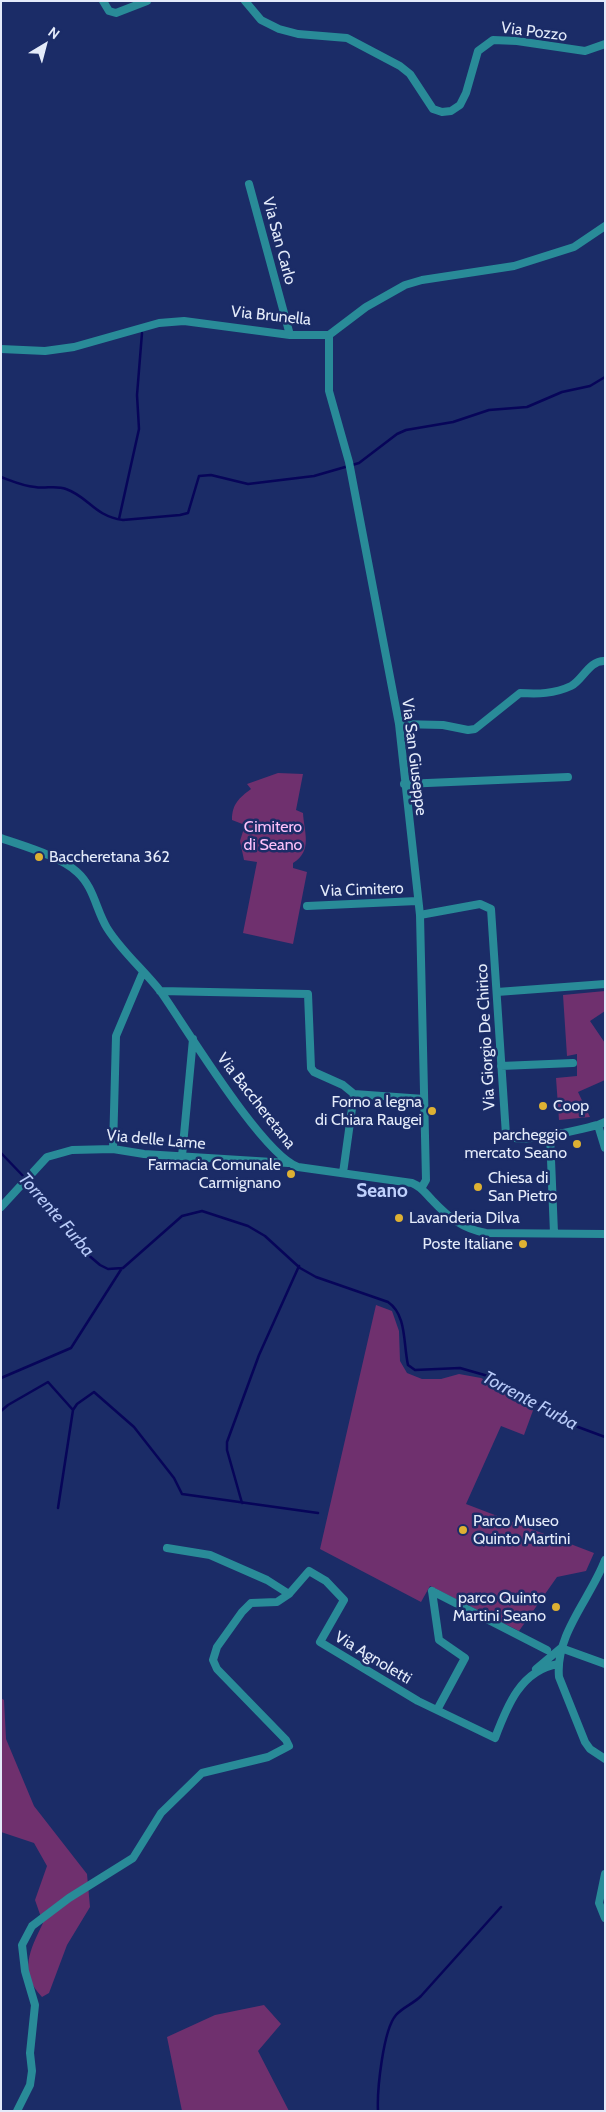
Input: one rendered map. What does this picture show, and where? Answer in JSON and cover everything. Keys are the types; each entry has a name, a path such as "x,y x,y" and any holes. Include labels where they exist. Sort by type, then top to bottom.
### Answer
{"street":[{"path":"103,1 109,11 116,13 147,1"},
{"name":"Via Pozzo","path":"245,1 261,20 279,29 298,34 347,38 400,66 410,74 433,108 442,112 452,111 460,105 466,93 478,51 493,40 517,41 585,52 605,44"},
{"name":"Via San Carlo","path":"250,184 290,335"},
{"name":"Via Brunella","path":"1,348 45,351 65,348 159,324 184,321 290,335 329,335 371,303 405,285 422,280 514,266 574,248 605,226"},
{"name":"Via San Giuseppe","path":"329,335 329,391 349,462 399,724 404,784 420,915 424,1099 423,1185"},
{"path":"399,724 443,725 468,730 475,729 520,693 548,694 567,688 573,685 597,662 605,661"},
{"path":"404,784 568,777"},
{"name":"Via Baccheretana","path":"1,838 55,860 78,872 89,887 106,927 160,991 246,1114 274,1150 288,1163 423,1185"},
{"name":"Via Cimitero","path":"307,906 417,901"},
{"name":"Via Giorgio De Chirico","path":"420,915 480,904 491,909 506,1135 514,1139 550,1135 601,1124"},
{"path":"112,1149 116,1036 143,972"},
{"path":"497,992 605,984"},
{"path":"160,991 308,994 311,1068 314,1072 343,1085 354,1094 424,1099"},
{"path":"182,1156 193,1039"},
{"path":"501,1066 573,1063"},
{"path":"343,1173 354,1094"},
{"path":"601,1124 605,1148"},
{"path":"550,1135 554,1233"},
{"name":"Via delle Lame","path":"1,1207 42,1163 53,1155 72,1150 112,1149 288,1163"},
{"path":"423,1185 453,1220 474,1231 486,1234 605,1234"},
{"path":"17,2111 30,2085 35,2005 25,1971 22,1945 32,1926 119,1865 133,1858 161,1813 202,1773 268,1757 289,1746 286,1740 217,1669 213,1660 217,1647 242,1612 251,1603 276,1602 289,1594 267,1580 210,1555 167,1548"},
{"path":"605,1560 603,1569 561,1648 558,1664 559,1677 585,1742 590,1749 605,1759"},
{"name":"Via Agnoletti","path":"289,1594 309,1571 326,1582 344,1600 320,1642 437,1710 496,1738 504,1713 515,1693 544,1660 561,1648"},
{"path":"437,1710 465,1658 439,1640 432,1591 547,1650"},
{"path":"561,1648 605,1664"},
{"name":"Via Agnoletti","path":"532,1674 542,1668 558,1664"},
{"path":"605,1874 599,1903 605,1918"}],"green space":[{"name":"Cimitero di Seano","path":"278,773 303,774 296,810 303,813 306,841 303,853 293,863 293,868 307,872 293,944 243,933 257,862 244,860 240,841 245,825 232,820 233,810 237,802 251,789 247,784"},
{"path":"605,991 605,1011 590,1021 605,1043 605,1080 578,1092 590,1117 559,1120 556,1078 577,1076 577,1054 567,1056 563,995"},
{"name":"Parco Museo Quinto Martini","path":"376,1305 392,1311 399,1331 400,1361 407,1373 422,1379 441,1379 459,1374 481,1378 535,1405 524,1435 501,1426 466,1504 594,1553 586,1571 557,1577 519,1631 430,1586 421,1602 320,1549"},
{"path":"1,1698 4,1700 6,1739 34,1806 87,1874 90,1907 67,1945 49,1993 42,1997 30,1979 28,1970 34,1942 43,1923 35,1900 47,1866 34,1843 1,1832"},
{"path":"264,2005 281,2024 258,2051 289,2111 182,2111 167,2037 215,2015"}],"waterway":[{"path":"119,519 139,429 137,395 142,333"},
{"path":"1,477 31,486 66,489 74,492 98,511 113,518 123,520 180,515 188,513 199,476 211,475 248,484 314,476 359,463 397,434 406,430 453,422 489,410 527,407 562,392 590,386 605,377"},
{"name":"Torrente Furba","path":"1,1153 26,1179 86,1253 108,1269 123,1268 182,1216 202,1211 248,1226 265,1236 300,1268 316,1277 388,1302 398,1314 403,1330 408,1365 415,1370 460,1368 488,1376 515,1388 562,1421 605,1437"},
{"path":"242,1503 227,1450 227,1442 259,1355 299,1266"},
{"path":"1,1378 71,1348 122,1268"},
{"path":"1,1411 48,1382 73,1410"},
{"path":"58,1508 73,1410 77,1404 94,1392 134,1427 174,1478 182,1494 318,1513"},
{"path":"378,2111 384,2046 391,2023 396,2015 421,1996 501,1907"}],"place":[{"name":"Baccheretana 362","path":"39,857"},
{"name":"Coop","path":"543,1106"},
{"name":"Forno a legna di Chiara Raugei","path":"432,1111"},
{"name":"parcheggio mercato Seano","path":"577,1144"},
{"name":"Farmacia Comunale Carmignano","path":"291,1174"},
{"name":"Chiesa di San Pietro","path":"478,1187"},
{"name":"Lavanderia Dilva","path":"399,1218"},
{"name":"Poste Italiane","path":"523,1244"},
{"name":"Parco Museo Quinto Martini","path":"463,1530"},
{"name":"parco Quinto Martini Seano","path":"556,1607"}],"district":[{"name":"Seano","path":"382,1191"}]}
